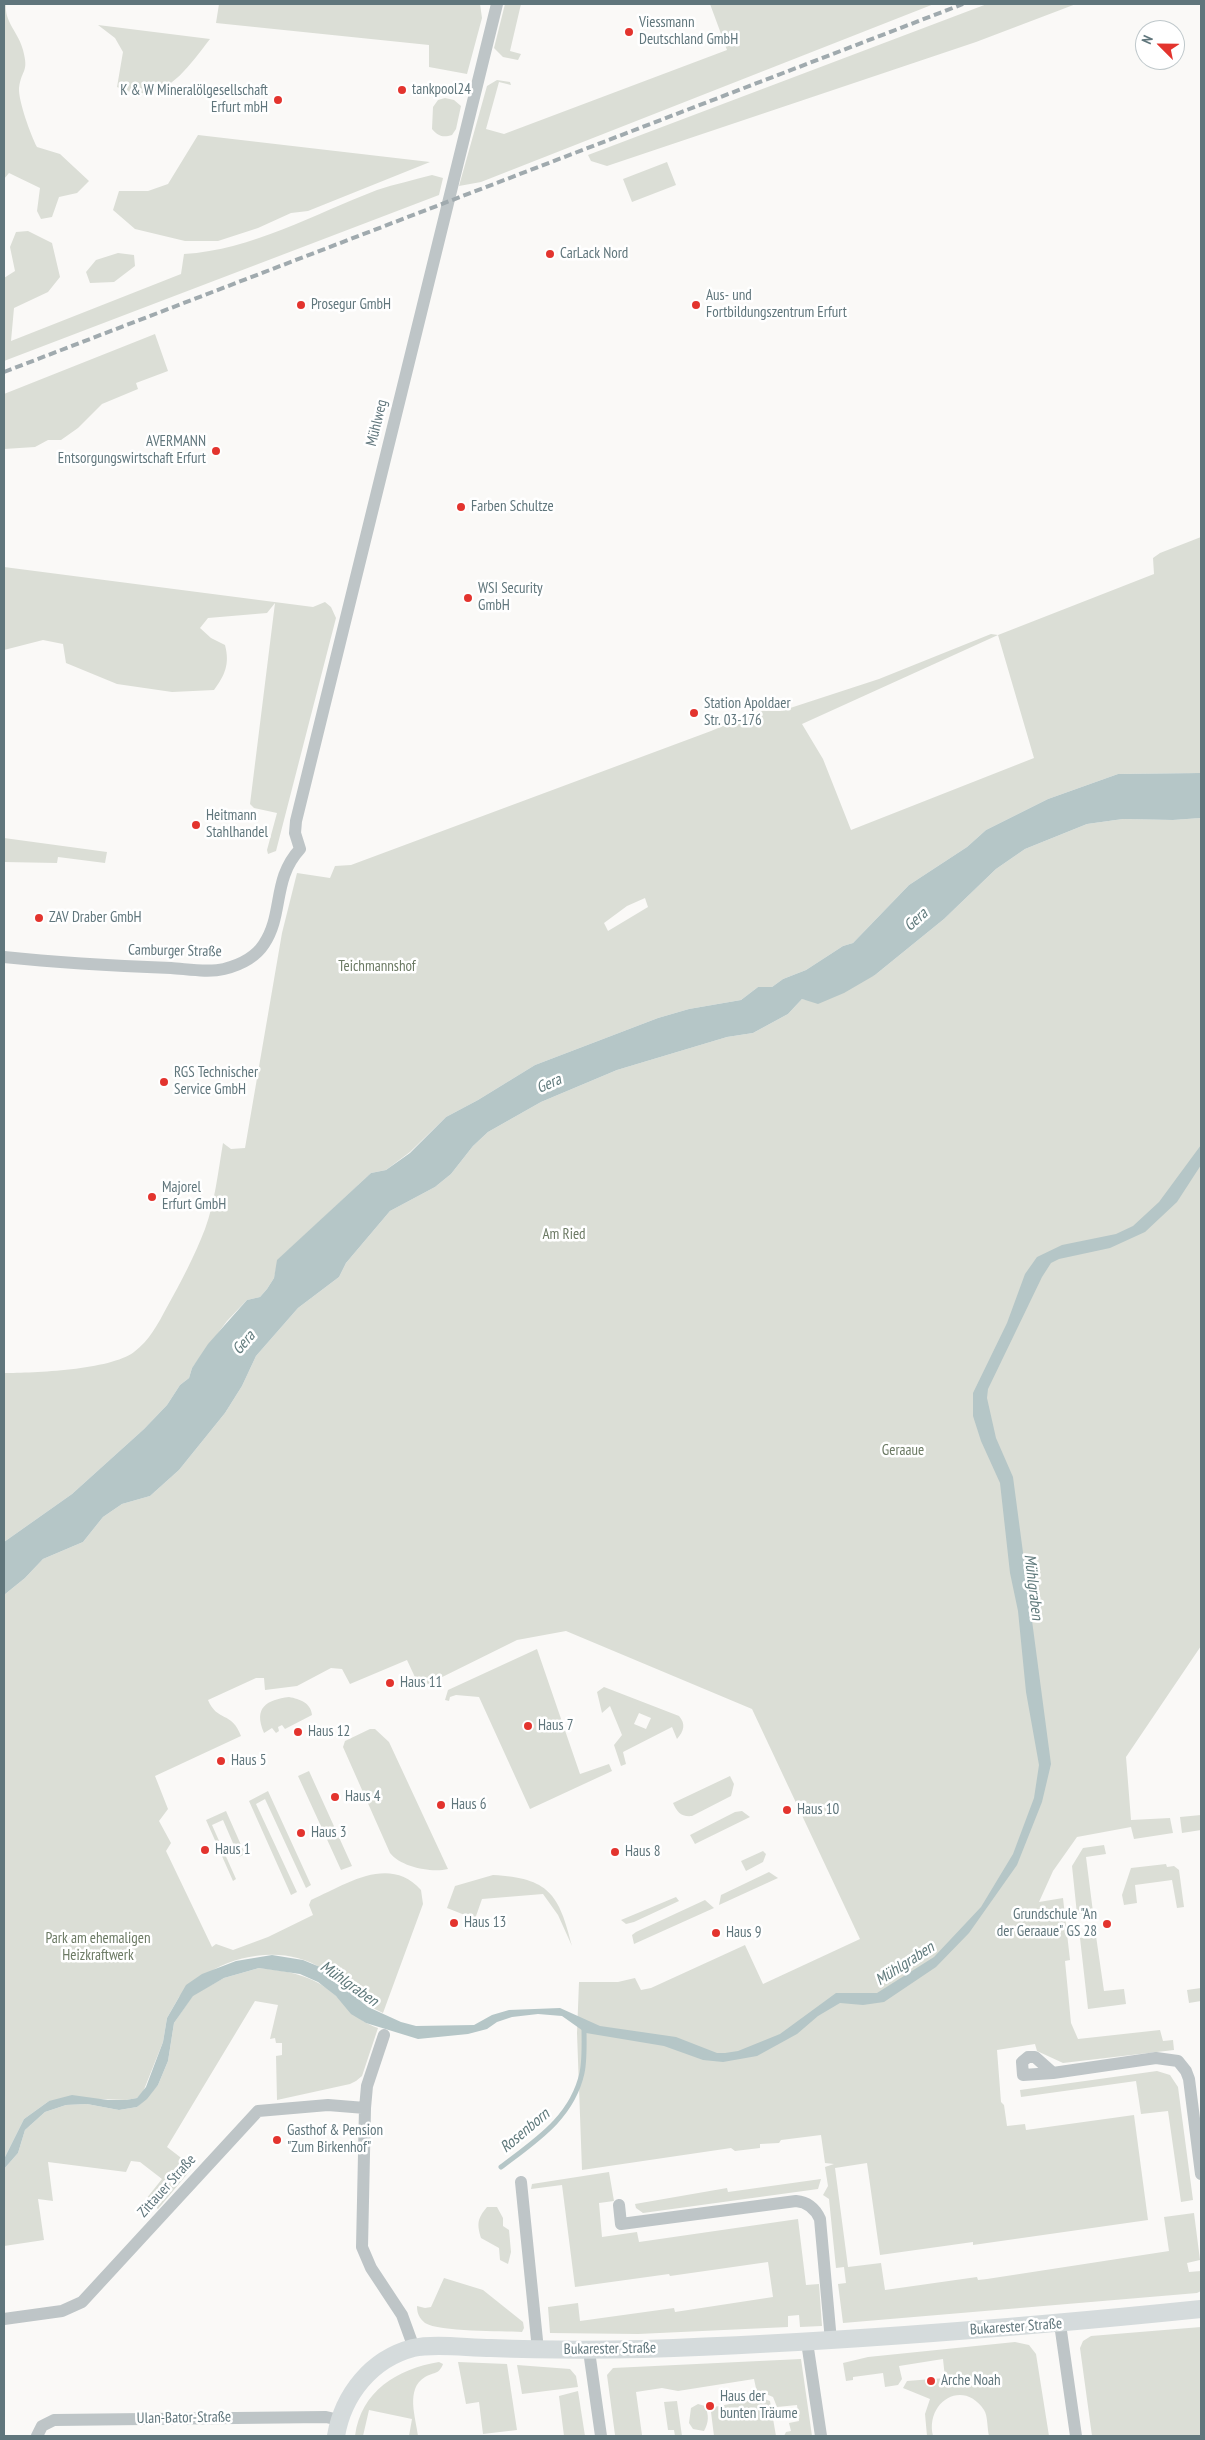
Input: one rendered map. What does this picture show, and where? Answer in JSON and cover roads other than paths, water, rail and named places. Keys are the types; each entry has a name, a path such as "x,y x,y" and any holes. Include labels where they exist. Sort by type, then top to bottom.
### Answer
{"street":[{"name":"Mühlweg","path":"300,849 294,833 296,821 497,4"},
{"name":"Camburger Straße","path":"4,957 84,966 222,970 255,956 265,942 271,930 285,870 291,859 300,849"},
{"path":"384,2035 368,2086 365,2108 362,2247 371,2268 402,2315 414,2348"},
{"path":"1053,2073 1156,2058 1178,2061 1186,2071 1189,2079 1201,2174"},
{"name":"Zittauer Straße","path":"4,2319 62,2311 82,2302 258,2111 328,2105 365,2108"},
{"path":"521,2182 538,2350"},
{"path":"619,2205 621,2224 796,2201 811,2206 820,2219 831,2341"},
{"name":"Bukarester Straße","path":"414,2348 448,2347 589,2351 831,2341 1060,2324 1201,2309"},
{"path":"1060,2324 1076,2436"},
{"path":"807,2342 821,2436"},
{"name":"Ulan-Bator-Straße","path":"36,2436 42,2426 54,2420 326,2417 338,2428 346,2401 364,2376 389,2359 414,2348"},
{"path":"589,2351 601,2436"}],"water":[{"name":"Gera","path":"1201,773 1201,818 1173,820 1123,819 1087,824 1025,849 996,869 944,919 875,975 844,993 818,1004 802,999 788,1014 753,1033 727,1037 617,1070 541,1102 488,1132 473,1146 451,1174 435,1187 390,1211 346,1263 339,1277 298,1308 256,1356 242,1386 225,1413 179,1470 150,1496 122,1504 103,1517 83,1542 43,1559 25,1578 4,1595 4,1542 72,1494 144,1429 167,1405 180,1385 189,1378 192,1368 208,1344 247,1300 260,1297 267,1289 274,1278 277,1260 371,1173 386,1170 410,1153 446,1117 535,1065 658,1018 689,1009 741,1000 758,987 772,987 783,979 806,970 843,946 853,943 909,885 967,847 986,830 1048,799 1118,774"},
{"path":"1201,1145 1201,1165 1177,1202 1145,1232 1110,1248 1059,1259 1051,1263 1042,1277 988,1389 987,1398 996,1438 1013,1477 1051,1764 1042,1802 1017,1865 969,1933 936,1967 884,2002 863,2005 840,2003 818,2016 797,2034 757,2056 723,2062 703,2060 664,2046 586,2033 562,2016 538,2014 512,2017 497,2022 487,2029 468,2034 418,2039 366,2023 351,2014 336,1996 318,1982 300,1974 259,1968 224,1978 193,1996 174,2023 168,2061 158,2085 147,2099 137,2107 119,2110 87,2104 66,2105 45,2112 25,2130 18,2153 4,2169 4,2159 24,2119 49,2101 72,2095 108,2100 137,2098 146,2087 163,2042 167,2018 186,1985 202,1974 236,1961 272,1955 303,1960 320,1967 368,2007 401,2022 416,2026 474,2025 492,2015 509,2010 560,2008 600,2026 676,2037 717,2053 725,2053 738,2051 780,2034 836,1993 877,1993 934,1957 981,1907 1013,1854 1034,1798 1039,1765 1026,1692 1018,1611 1010,1573 1000,1483 981,1441 973,1416 973,1393 1007,1323 1025,1274 1037,1257 1062,1245 1116,1234 1133,1226 1159,1202"}],"waterway":[{"name":"Rosenborn","path":"501,2167 539,2138 561,2116 570,2103 582,2073 584,2027"}],"railway":[{"path":"4,372 963,4"}],"place":[{"name":"Viessmann Deutschland GmbH","path":"629,32"},
{"name":"tankpool24","path":"402,90"},
{"name":"K & W Mineralölgesellschaft Erfurt mbH","path":"278,100"},
{"name":"CarLack Nord","path":"550,254"},
{"name":"Prosegur GmbH","path":"301,305"},
{"name":"Aus- und Fortbildungszentrum Erfurt","path":"696,305"},
{"name":"AVERMANN Entsorgungswirtschaft Erfurt","path":"216,451"},
{"name":"Farben Schultze","path":"461,507"},
{"name":"WSI Security GmbH","path":"468,598"},
{"name":"Station Apoldaer Str. 03-176","path":"694,713"},
{"name":"Heitmann Stahlhandel","path":"196,825"},
{"name":"ZAV Draber GmbH","path":"39,918"},
{"name":"RGS Technischer Service GmbH","path":"164,1082"},
{"name":"Majorel Erfurt GmbH","path":"152,1197"},
{"name":"Haus 11","path":"390,1683"},
{"name":"Haus 7","path":"528,1726"},
{"name":"Haus 12","path":"298,1732"},
{"name":"Haus 5","path":"221,1761"},
{"name":"Haus 4","path":"335,1797"},
{"name":"Haus 6","path":"441,1805"},
{"name":"Haus 10","path":"787,1810"},
{"name":"Haus 3","path":"301,1833"},
{"name":"Haus 1","path":"205,1850"},
{"name":"Haus 8","path":"615,1852"},
{"name":"Haus 13","path":"454,1923"},
{"name":"Grundschule \"An der Geraaue\" GS 28","path":"1107,1924"},
{"name":"Haus 9","path":"716,1933"},
{"name":"Gasthof & Pension \"Zum Birkenhof\"","path":"277,2140"},
{"name":"Arche Noah","path":"931,2381"},
{"name":"Haus der bunten Träume","path":"710,2406"}],"park label":[{"name":"Teichmannshof","path":"377,967"},
{"name":"Am Ried","path":"564,1235"},
{"name":"Geraaue","path":"903,1451"},
{"name":"Park am ehemaligen Heizkraftwerk","path":"98,1948"}],"water label":[{"name":"Mühlgraben","path":"1033,1587"},
{"name":"Mühlgraben","path":"905,1964"},
{"name":"Mühlgraben","path":"349,1984"}]}
